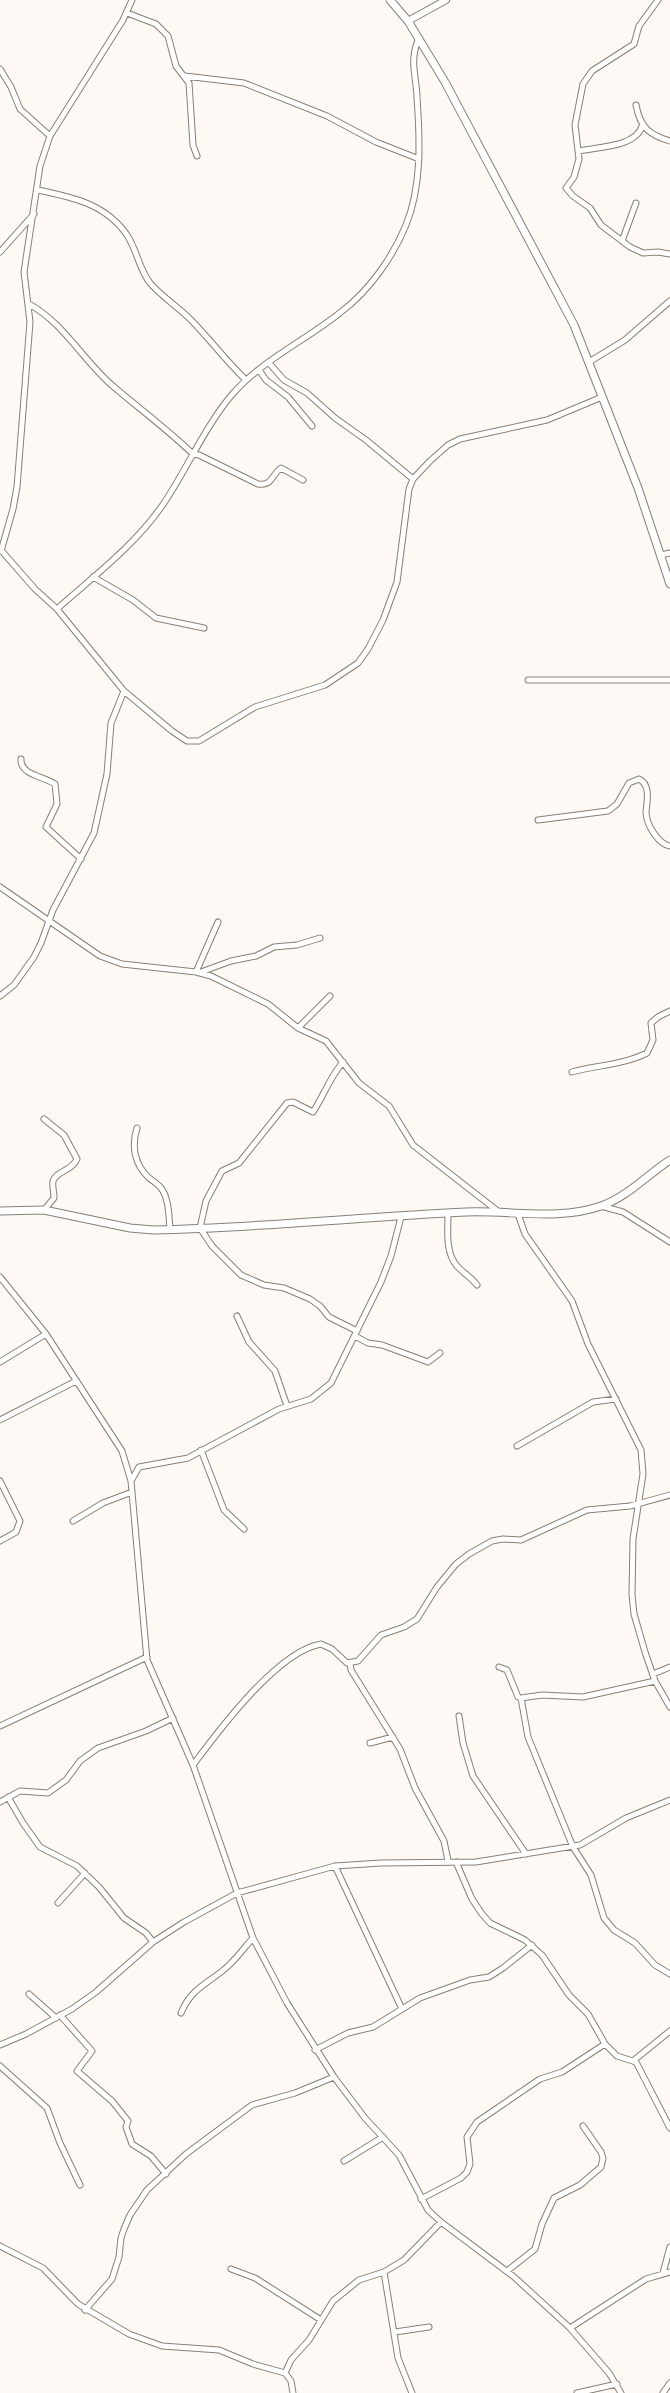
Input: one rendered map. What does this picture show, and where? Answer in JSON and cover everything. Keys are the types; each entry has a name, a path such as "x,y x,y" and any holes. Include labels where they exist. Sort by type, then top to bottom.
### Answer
{"main road":[{"path":"390,0 408,21 458,105 562,300 589,362 638,488 670,584"},
{"path":"0,1212 44,1210 130,1228 170,1230 293,1225 448,1213 499,1212 541,1214 601,1206 614,1200 670,1160"}],"street":[{"path":"132,0 127,13 50,136 40,166 38,190 24,272 29,304 27,381 17,487 13,510 0,551 34,589 57,609 124,691 172,731 188,741 198,741 255,708 274,700 303,694 325,685 358,662 368,649 382,620 397,582 409,489 413,479 430,461 448,445 460,439 547,420 602,397"},
{"path":"408,21 446,0"},
{"path":"658,0 639,26 634,44 592,71 582,84 575,125 580,151 578,166 566,188 568,192 590,208 601,225 622,240 643,253 658,252 670,254"},
{"path":"127,13 145,19 162,29 168,36 176,66 185,76 191,91 191,125 193,145 197,156"},
{"path":"57,609 126,550 160,508 230,397 246,380 342,312 369,284 389,257 407,222 416,183 419,159 418,99 412,58 419,38"},
{"path":"0,69 11,87 20,109 50,136"},
{"path":"185,76 244,83 327,116 376,142 419,159"},
{"path":"636,105 642,126 648,133 670,141"},
{"path":"580,151 631,140 640,133 642,126"},
{"path":"38,190 74,197 96,207 112,218 127,235 150,282 198,327 221,356 246,380"},
{"path":"622,240 636,203"},
{"path":"0,252 34,214"},
{"path":"589,362 625,340 670,301"},
{"path":"29,304 52,320 113,386 162,425 193,454 199,455 258,484 264,485 271,482 281,468 303,480"},
{"path":"269,363 284,380 307,392 335,418 366,440 413,479"},
{"path":"259,370 273,388 288,397 312,426"},
{"path":"661,555 670,554"},
{"path":"93,577 133,600 156,618 204,628"},
{"path":"528,680 670,680"},
{"path":"0,996 19,980 34,957 49,920 94,833 107,774 111,723 124,691"},
{"path":"20,758 20,766 24,770 55,784 57,804 46,828 80,859"},
{"path":"538,820 608,811 617,804 628,783 639,779 646,786 646,812 650,824 657,839 665,846 670,846"},
{"path":"0,887 100,956 122,964 198,972 268,1004 298,1028 326,1041 359,1083 389,1106 413,1145 499,1212"},
{"path":"198,972 218,922"},
{"path":"198,972 231,961 256,956 274,946 297,945 320,938"},
{"path":"298,1028 330,996"},
{"path":"572,1072 609,1066 647,1053 653,1040 651,1023 658,1016 670,1011"},
{"path":"343,1062 332,1075 328,1087 313,1112 293,1102 287,1103 239,1163 222,1171 206,1201 200,1228 212,1246 241,1275 264,1285 284,1288 310,1299 320,1306 329,1317 356,1333 368,1343 382,1345 428,1362 440,1353"},
{"path":"44,1119 64,1135 78,1159 72,1167 55,1177 53,1181 54,1198 44,1210"},
{"path":"137,1128 134,1142 136,1160 142,1170 163,1190 170,1230"},
{"path":"601,1206 623,1212 670,1242"},
{"path":"448,1213 451,1256 457,1266 468,1274 477,1285"},
{"path":"518,1214 525,1234 572,1300 588,1344 642,1454 644,1474 641,1502 633,1539 632,1595 638,1632 655,1681 670,1707"},
{"path":"131,1481 139,1467 182,1460 287,1406 311,1399 332,1383 391,1256 401,1216"},
{"path":"0,1277 46,1334 117,1442 131,1481 147,1657 193,1764 253,1938 282,1995 334,2077 365,2118 405,2165 421,2199 441,2222 507,2270 570,2328 620,2391"},
{"path":"237,1316 249,1342 275,1371 287,1406"},
{"path":"0,1362 46,1334"},
{"path":"0,1420 76,1381"},
{"path":"517,1446 593,1402 616,1399"},
{"path":"201,1450 224,1510 244,1529"},
{"path":"0,1481 20,1521 16,1532 0,1541"},
{"path":"73,1522 103,1503 132,1492"},
{"path":"193,1764 228,1719 272,1674 303,1650 312,1645 327,1645 344,1660 350,1663 358,1661 381,1635 404,1627 417,1619 437,1587 469,1554 496,1539 521,1540 530,1538 556,1523 587,1510 630,1506 670,1495"},
{"path":"0,1726 147,1657"},
{"path":"350,1663 351,1670 400,1749 415,1788 444,1841 448,1862"},
{"path":"499,1667 507,1670 518,1697 521,1698 528,1737 573,1847 591,1875 604,1918 614,1930 635,1943 655,1965 670,1974"},
{"path":"653,1674 670,1667"},
{"path":"521,1698 542,1695 584,1698 655,1681"},
{"path":"459,1716 463,1743 473,1776 526,1854"},
{"path":"0,1802 15,1792 27,1790 42,1794 48,1792 66,1780 80,1761 98,1748 173,1718"},
{"path":"370,1743 393,1737"},
{"path":"8,1796 23,1823 40,1847 48,1853 68,1860 85,1873 124,1918 146,1934 153,1942"},
{"path":"0,2045 11,2042 58,2017 96,1992 153,1942 184,1922 237,1893 335,1866 374,1863 476,1862 573,1847 586,1843 626,1818 670,1800"},
{"path":"456,1862 472,1899 490,1923 514,1933 532,1945 542,1955 569,1995 588,2014 605,2044 617,2056 633,2061 670,2128"},
{"path":"335,1866 402,2009"},
{"path":"58,1902 85,1873"},
{"path":"180,2013 192,1993 201,1984 227,1967 253,1938"},
{"path":"316,2050 348,2033 373,2027 402,2009 442,1990 496,1973 532,1945"},
{"path":"29,1994 58,2017 92,2051 77,2071 112,2100 128,2121 126,2127 132,2144 151,2156 166,2174"},
{"path":"633,2061 670,2031"},
{"path":"421,2199 461,2178 467,2172 470,2164 467,2137 477,2122 540,2079 562,2072 605,2044"},
{"path":"0,2066 47,2108 60,2143 80,2185"},
{"path":"85,2310 112,2280 119,2257 120,2238 130,2214 147,2190 186,2154 252,2105 295,2094 334,2077"},
{"path":"507,2270 535,2249 542,2224 554,2198 580,2186 601,2167 603,2158 601,2152 583,2126"},
{"path":"344,2161 383,2137"},
{"path":"285,2373 291,2360 309,2340 328,2306 352,2284 384,2272 404,2260 441,2222"},
{"path":"0,2246 43,2268 85,2310 150,2344 219,2350 253,2364 285,2373 290,2381 293,2393"},
{"path":"663,2273 670,2247"},
{"path":"230,2269 256,2278 321,2320"},
{"path":"384,2272 398,2358 412,2393"},
{"path":"570,2328 646,2279 670,2272"},
{"path":"395,2332 429,2327"},
{"path":"663,2393 670,2383"},
{"path":"577,2393 614,2385"}]}
